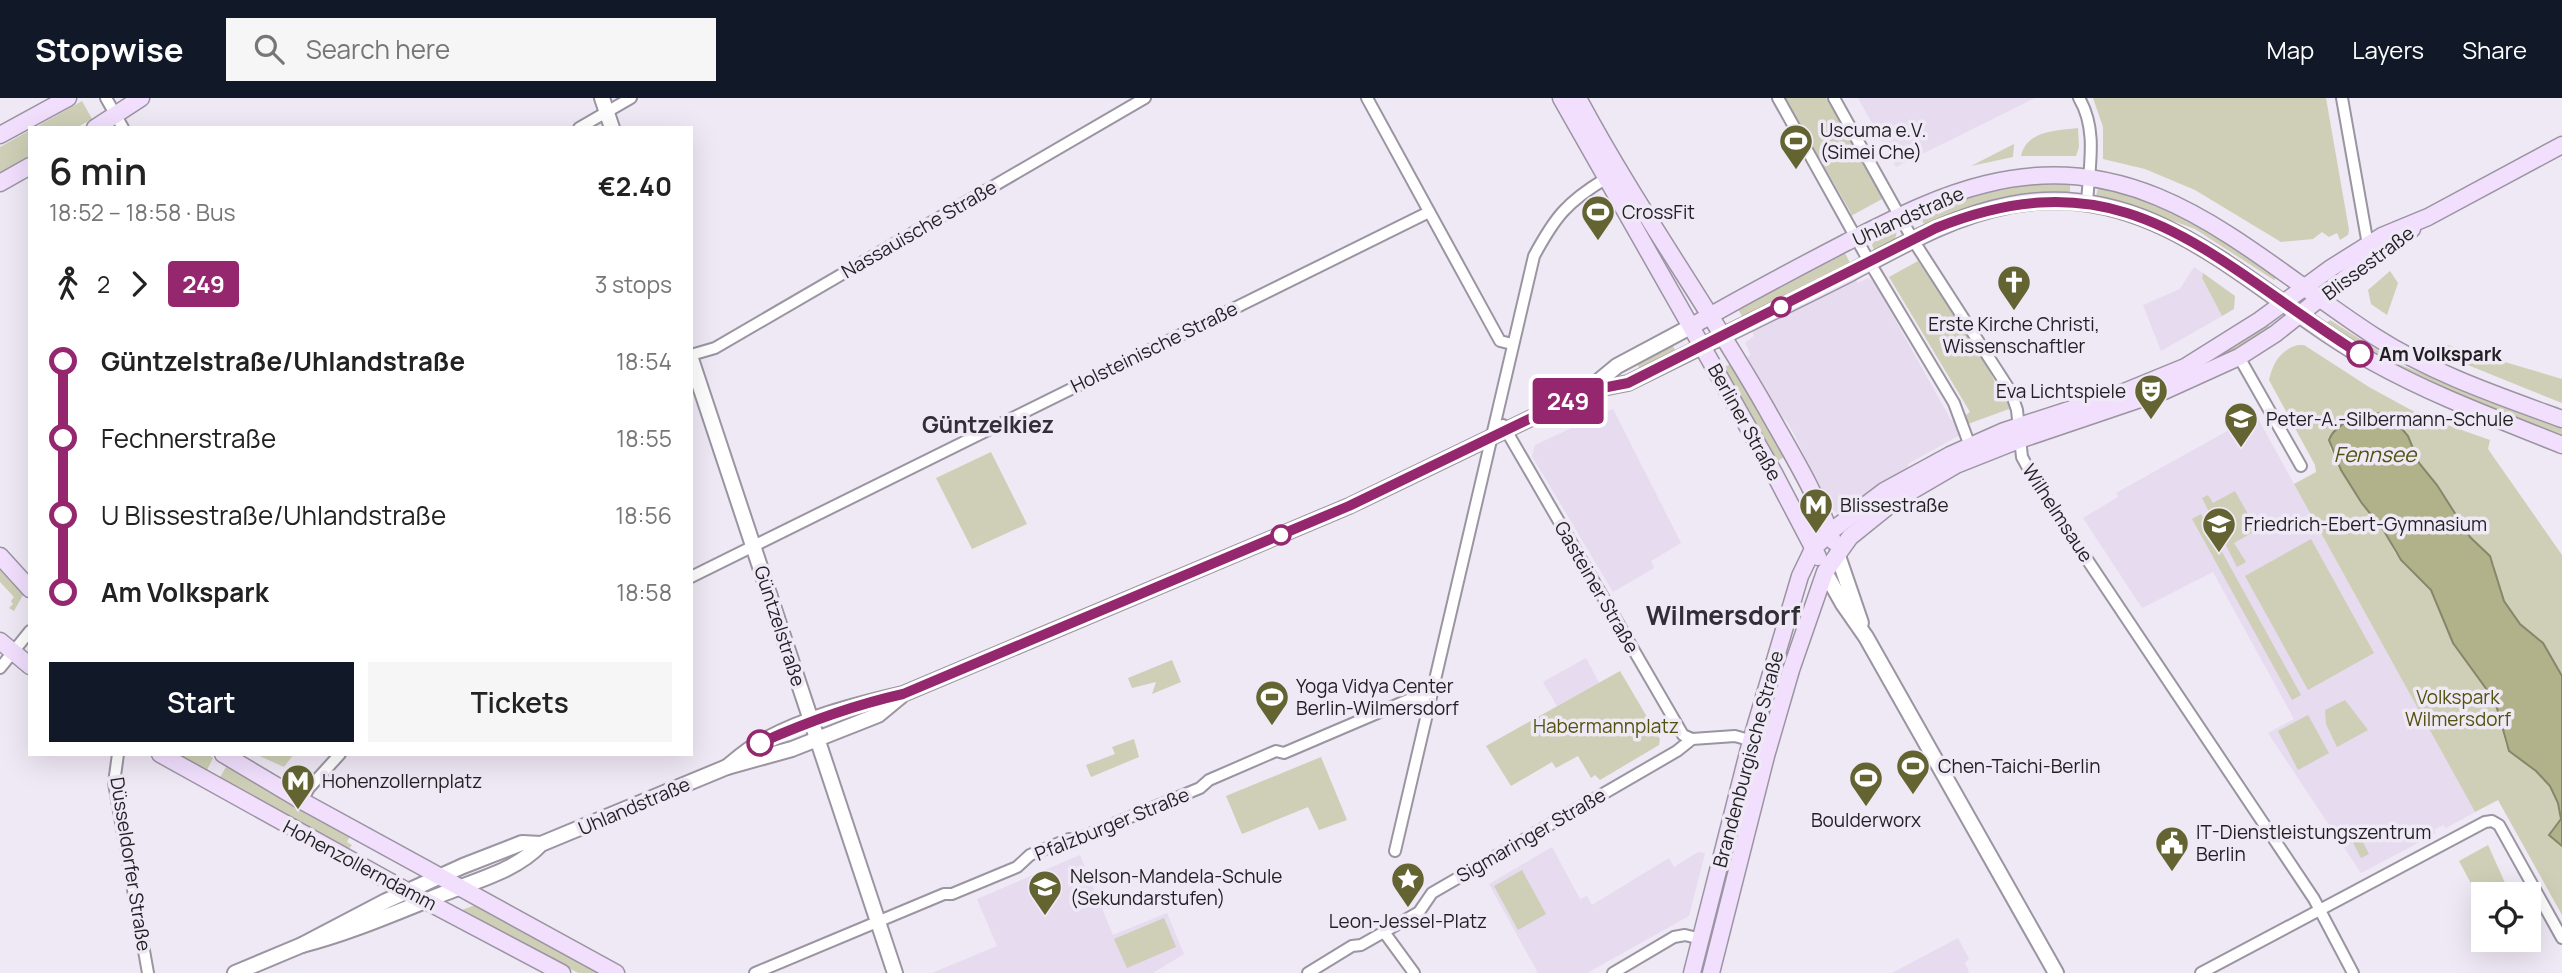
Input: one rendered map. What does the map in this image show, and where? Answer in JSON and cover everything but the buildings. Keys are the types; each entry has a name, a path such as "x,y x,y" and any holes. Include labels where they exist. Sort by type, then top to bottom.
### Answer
{"main road":[{"path":"0,135 68,98"},
{"path":"102,126 120,121 141,98"},
{"name":"Berliner Straße","path":"1561,98 1774,473 1825,572"},
{"name":"Berliner Straße","path":"1578,98 1791,452 1830,532 1837,553"},
{"name":"Blissestraße","path":"1837,553 1865,525 1917,486 2018,433 2185,367 2388,233 2428,217 2562,145"},
{"path":"0,183 28,167"},
{"name":"Uhlandstraße","path":"1692,326 1899,216 1951,194 2004,180 2036,176 2088,178 2140,190 2178,205 2221,229 2401,352 2445,373 2562,419"},
{"name":"Uhlandstraße","path":"1703,346 1960,218 2010,205 2042,202 2087,203 2131,214 2192,240 2371,362 2428,391 2562,445"},
{"name":"Blissestraße","path":"1813,549 1830,532 1903,480 1970,446 2144,399 2239,357 2428,217"},
{"name":"Brandenburgische Straße","path":"1692,973 1751,741 1800,576 1813,549"},
{"name":"Brandenburgische Straße","path":"1711,973 1769,746 1795,659 1825,572 1837,553"},
{"path":"0,556 28,587"},
{"path":"0,640 28,664"},
{"name":"Hohenzollerndamm","path":"164,756 407,891 562,973"},
{"name":"Hohenzollerndamm","path":"226,756 302,801 617,973"}],"street":[{"path":"106,98 120,121"},
{"path":"581,126 605,105 631,98"},
{"name":"Nassauische Straße","path":"693,356 709,351 737,335 1145,98"},
{"path":"1367,98 1500,341 1512,344"},
{"path":"1778,98 1856,238 1954,403 1970,446"},
{"name":"Wilhelmsaue","path":"1834,98 1913,240 2011,392 2017,410 2022,457 2038,486 2320,910 2353,973"},
{"path":"2079,98 2087,113 2091,130 2087,203"},
{"path":"2342,98 2368,245"},
{"path":"605,105 611,126"},
{"path":"1395,851 1534,256 1564,208 1605,179"},
{"name":"Holsteinische Straße","path":"693,576 1429,212"},
{"name":"Uhlandstraße","path":"727,767 760,743 811,721 903,694 1349,506 1587,391 1617,366 1692,326"},
{"name":"Uhlandstraße","path":"1587,391 1628,383 1703,346"},
{"path":"2239,357 2301,466"},
{"name":"Güntzelstraße","path":"693,363 895,973"},
{"name":"Gasteiner Straße","path":"1497,414 1683,735 1692,739"},
{"name":"Berliner Straße","path":"1837,553 1866,637"},
{"name":"Berliner Straße","path":"1825,572 1866,637 2056,973"},
{"path":"0,668 28,634"},
{"name":"Uhlandstraße","path":"235,973 302,945 439,876 522,843 541,844 727,767 759,760 818,740 878,715 903,694"},
{"name":"Pfalzburger Straße","path":"755,973 944,894 952,894 1017,867 1030,855 1069,839 1075,840 1200,788 1209,780 1276,751 1284,752 1415,697 1430,698"},
{"path":"1692,739 1735,736 1769,746"},
{"name":"Sigmaringer Straße","path":"1308,973 1352,946 1361,946 1419,912 1432,893 1677,751 1692,739"},
{"name":"Düsseldorfer Straße","path":"118,756 114,783 148,973"},
{"path":"302,801 309,788 338,756"},
{"path":"2201,973 2475,827 2492,821 2499,825 2562,938"},
{"name":"Uhlandstraße","path":"302,945 362,928 528,859 541,844"},
{"path":"1384,932 1413,973"},
{"path":"1613,973 1674,937 1685,935 1701,939"}],"shaded area":[{"path":"1858,98 2035,98 1896,167"},
{"path":"2194,267 2203,273 2202,278 2222,316 2161,351 2143,305 2180,289"},
{"path":"1855,278 1858,283 1868,278 1874,282 1951,420 1957,421 1960,435 1908,464 1909,470 1841,513 1836,513 1830,506 1825,507 1817,488 1818,484 1794,434 1786,420 1781,419 1746,358 1751,355 1745,343 1754,336 1752,331"},
{"path":"1613,409 1681,543 1651,561 1654,568 1613,592 1532,456 1535,445"},
{"name":"Friedrich-Ebert-Gymnasium","path":"2256,415 2475,812 2446,828 2443,825 2435,829 2435,834 2361,873 2268,733 2294,719 2213,572 2142,608 2083,518 2118,497 2116,493"},
{"path":"1586,658 1599,683 1557,706 1543,682"},
{"path":"1552,847 1580,899 1587,896 1592,905 1669,858 1674,867 1698,852 1705,853 1689,916 1587,973 1538,973 1489,884"},
{"name":"Nelson-Mandela-Schule (Sekundarstufen)","path":"1080,855 1113,935 1167,913 1184,954 1153,973 932,973 997,946 977,899"},
{"path":"1958,938 1969,959 1965,963 1969,972 1892,973"}],"green space":[{"path":"1785,98 1826,98 1884,198 1849,217 1851,213"},
{"path":"2093,98 2326,98 2348,235 2340,240 2337,233 2329,237 2322,232 2313,239 2281,242 2195,190 2145,169 2103,159 2103,127"},
{"path":"82,101 92,119 80,126 38,126"},
{"path":"2078,128 2079,147 2076,156 2021,156 2029,141 2043,133"},
{"path":"28,131 28,156 0,173 0,147"},
{"path":"2014,144 2013,157 1971,166"},
{"path":"2036,184 2070,185 2070,193 2032,194 1995,200 1924,224 1920,217 1976,196"},
{"path":"2098,188 2147,201 2193,222 2278,277 2274,280 2195,229 2133,206 2096,196"},
{"path":"1893,229 1897,231 1895,240 1874,250 1872,245 1877,237"},
{"path":"1845,253 1850,263 1743,318 1738,309"},
{"path":"1918,261 1981,354 2002,396 2006,396 2009,409 1968,424 1966,415 1970,412 1889,277"},
{"path":"2390,271 2398,283 2387,315 2371,304 2368,290"},
{"path":"2203,273 2235,296 2234,309 2222,316 2202,278"},
{"path":"2330,320 2401,365 2562,429 2562,436 2410,375 2326,324"},
{"path":"2266,324 2270,327 2224,357 2108,402"},
{"path":"1672,344 1676,352 1639,368 1637,362"},
{"path":"2444,344 2562,379 2562,403 2438,353"},
{"name":"Volkspark Wilmersdorf","path":"2304,345 2369,387 2422,416 2490,440 2488,449 2562,555 2562,676 2528,630 2514,618 2499,590 2494,564 2470,537 2419,463 2411,446 2383,413 2355,420 2331,435 2330,448 2351,487 2384,531 2395,553 2431,590 2453,643 2495,701 2506,745 2550,786 2558,803 2561,819 2549,835 2562,846 2562,915 2498,800 2475,812 2294,484 2316,472 2315,465 2269,380 2278,358 2286,350"},
{"path":"1731,364 1785,456 1778,461 1724,367"},
{"path":"991,452 1027,524 972,549 936,478"},
{"path":"2235,491 2257,530 2234,543 2246,562 2237,567 2202,498 2208,495 2213,503"},
{"path":"2201,514 2301,695 2292,700 2192,519"},
{"path":"2311,539 2374,653 2308,690 2245,576"},
{"path":"0,569 23,595 14,611 9,608 14,597 0,582"},
{"path":"1172,660 1181,682 1152,694 1156,682 1132,688 1128,678"},
{"name":"Habermannplatz","path":"1620,671 1660,739 1659,745 1600,780 1595,775 1591,778 1578,756 1556,768 1552,762 1511,786 1486,746"},
{"path":"2345,700 2368,730 2337,747 2326,724 2325,710"},
{"path":"2308,715 2329,753 2298,770 2278,731"},
{"path":"1134,739 1139,757 1091,777 1086,765 1115,754 1112,747"},
{"path":"175,756 210,756 213,758 206,772"},
{"name":"Hohenzollernplatz","path":"259,756 292,756 284,767"},
{"path":"1321,757 1347,820 1319,830 1308,807 1242,834 1226,796"},
{"path":"226,767 350,836 347,842 352,845 348,850 219,779"},
{"path":"1751,770 1754,771 1707,958 1704,957"},
{"path":"2354,825 2369,854 2361,858 2350,837 2353,836 2349,828"},
{"path":"2488,845 2505,882 2471,884 2459,861"},
{"path":"1522,870 1546,914 1518,930 1494,886"},
{"path":"475,905 602,973 578,973 462,910"},
{"path":"1164,918 1176,947 1127,968 1114,939"}],"water":[{"name":"Fennsee","path":"2383,413 2393,418 2408,436 2419,463 2437,485 2470,537 2490,556 2504,601 2520,624 2543,643 2562,676 2562,846 2549,835 2561,819 2558,803 2550,786 2536,771 2509,751 2495,701 2453,643 2431,590 2401,560 2341,470 2329,440 2333,433 2344,423"}],"bus line":[{"name":"249","path":"760,743 811,721 903,694 1332,513 1404,481 1587,391 1628,383 1936,228 1960,218 2010,205 2042,202 2087,203 2131,214 2169,229 2209,251 2360,354"}],"place":[{"name":"Uscuma e.V. (Simei Che)","path":"1796,171"},
{"name":"CrossFit","path":"1598,242"},
{"name":"Erste Kirche Christi, Wissenschaftler","path":"2014,312"},
{"name":"Am Volkspark","path":"2360,354"},
{"name":"Eva Lichtspiele","path":"2151,421"},
{"name":"Peter-A.-Silbermann-Schule","path":"2241,449"},
{"name":"Blissestraße","path":"1816,535"},
{"name":"Friedrich-Ebert-Gymnasium","path":"2219,554"},
{"name":"Yoga Vidya Center Berlin-Wilmersdorf","path":"1272,727"},
{"name":"Chen-Taichi-Berlin","path":"1913,796"},
{"name":"Boulderworx","path":"1866,808"},
{"name":"Hohenzollernplatz","path":"298,811"},
{"name":"IT-Dienstleistungszentrum Berlin","path":"2172,873"},
{"name":"Leon-Jessel-Platz","path":"1408,909"},
{"name":"Nelson-Mandela-Schule (Sekundarstufen)","path":"1045,917"}],"district":[{"name":"Güntzelkiez","path":"988,424"},
{"name":"Wilmersdorf","path":"1723,615"}]}
